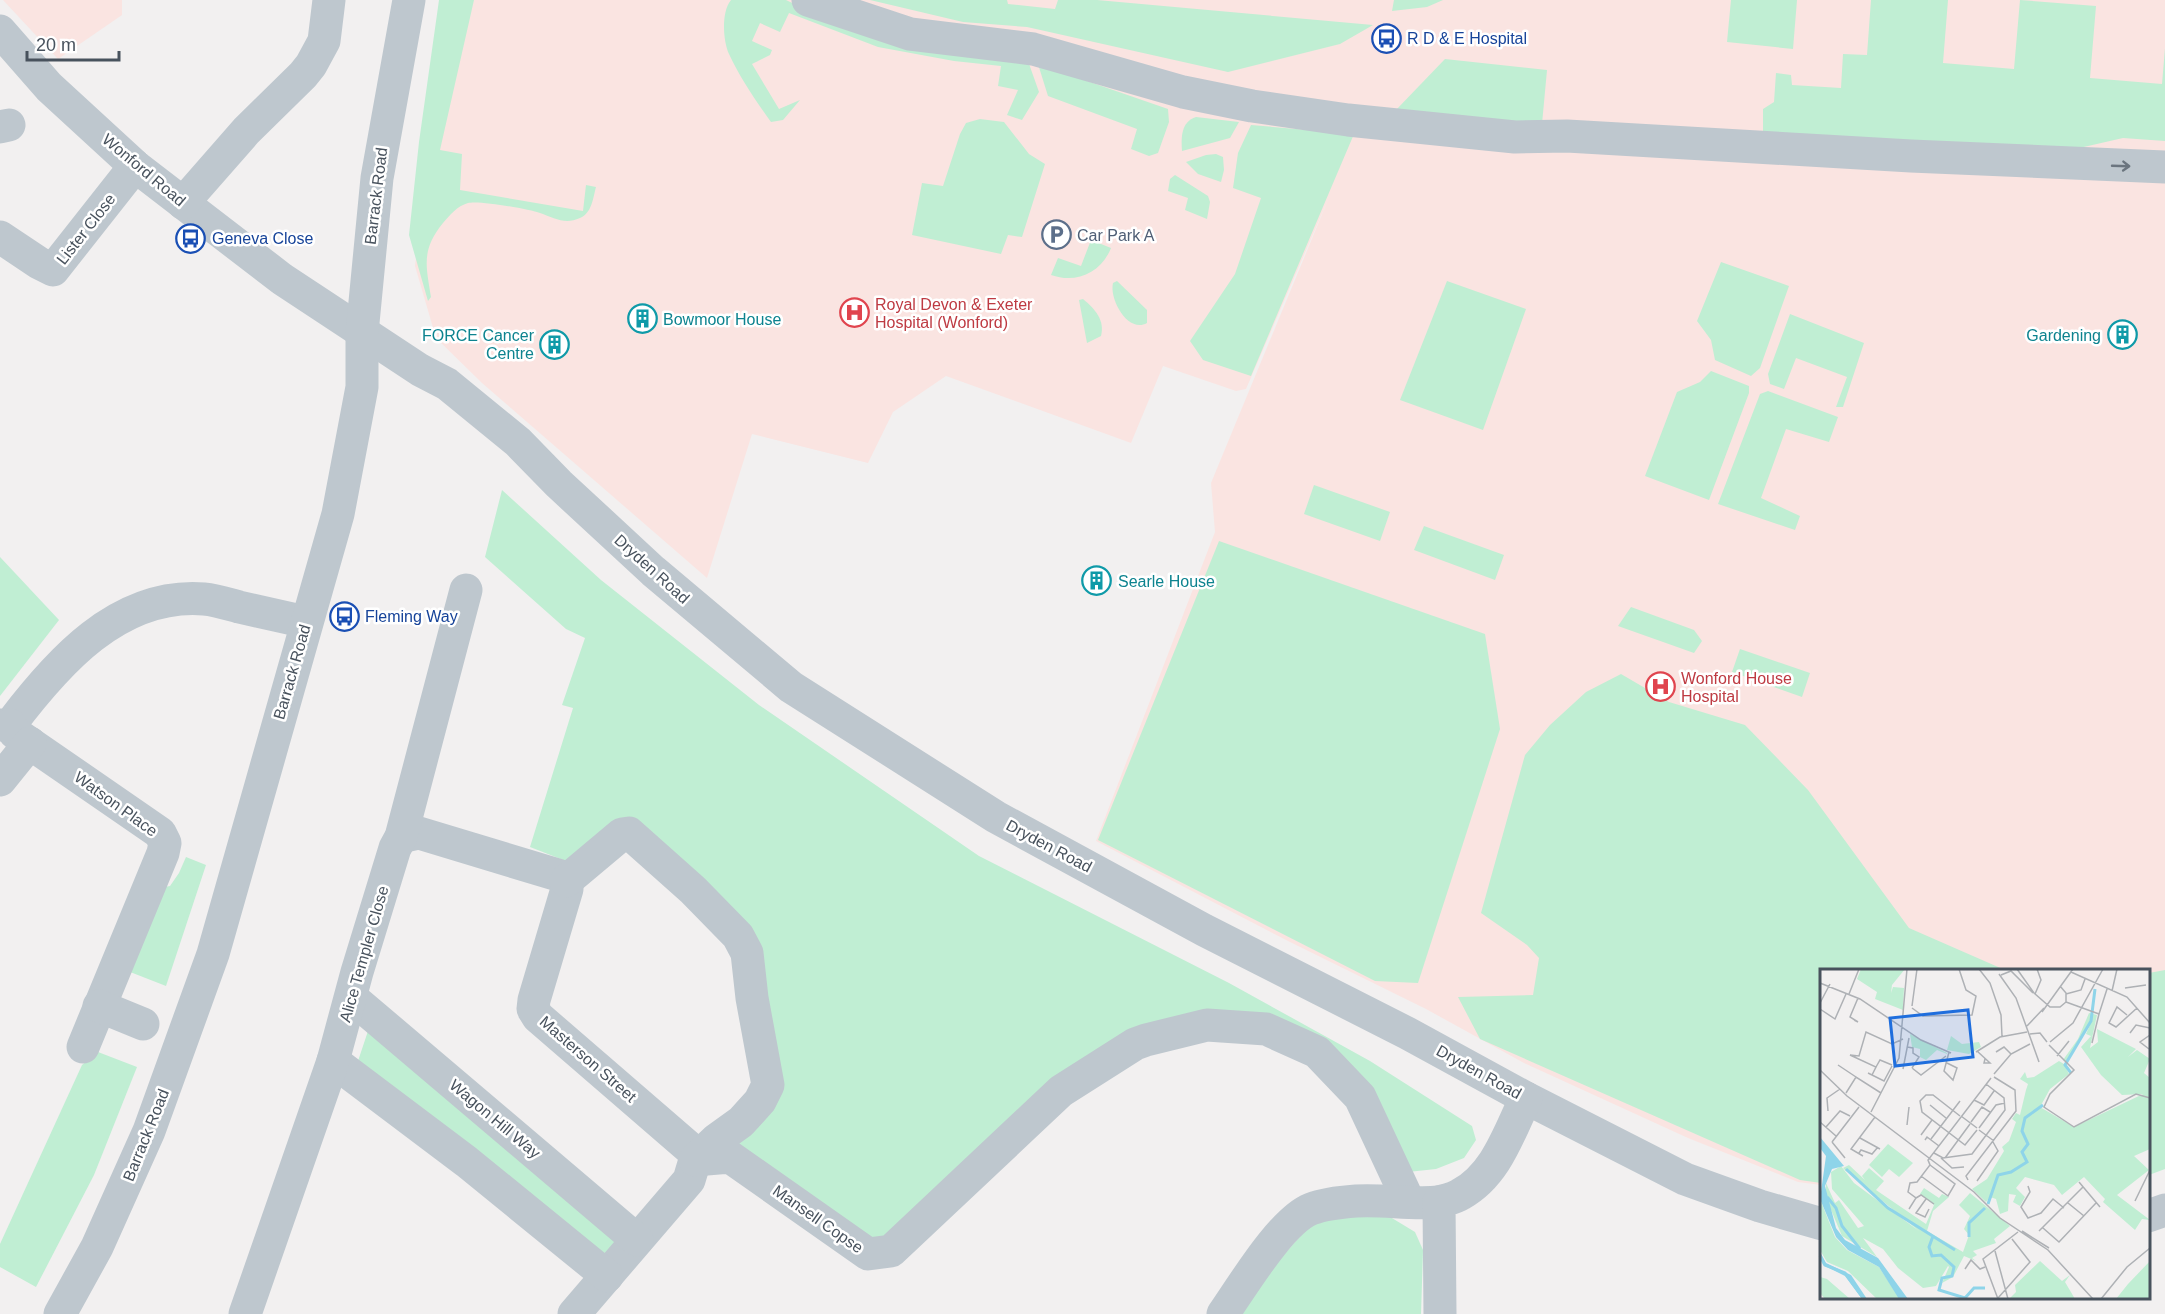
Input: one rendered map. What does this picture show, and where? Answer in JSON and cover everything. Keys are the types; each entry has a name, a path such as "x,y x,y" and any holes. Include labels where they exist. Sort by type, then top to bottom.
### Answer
{"street":[{"path":"183,203 246,131 303,75 311,64 324,41 329,0"},
{"name":"Barrack Road","path":"60,1314 97,1248 149,1131 213,954 338,514 362,387 362,333 377,178 409,0"},
{"path":"808,0 910,34 1033,49 1183,92 1252,106 1348,120 1515,137 1567,136 2077,165 2165,167"},
{"name":"Wonford Road","path":"0,31 49,87 135,166 282,279 362,333"},
{"name":"Lister Close","path":"0,237 53,270 135,166"},
{"name":"Dryden Road","path":"362,333 420,370 447,384 518,442 559,484 653,570 791,687 996,818 1204,930 1407,1033 1526,1098 1685,1179 1760,1206 1820,1224"},
{"name":"Alice Templer Close","path":"245,1314 333,1061 352,998 357,972 395,848 401,837 466,590"},
{"path":"0,780 13,731 36,691 88,638 120,617 141,608 180,599 205,599 306,622"},
{"name":"Watson Place","path":"13,731 160,833 165,843 163,854 83,1047"},
{"path":"401,837 419,833 558,875 566,880 622,834 629,833 693,890 738,936 747,953 752,998 768,1085 760,1101 741,1122 716,1140 695,1160 689,1180 574,1314"},
{"name":"Masterson Street","path":"566,880 567,889 533,1009 538,1017 686,1144 693,1151 695,1160"},
{"name":"Wagon Hill Way","path":"352,998 637,1240"},
{"path":"99,1006 143,1024"},
{"name":"Mansell Copse","path":"695,1160 730,1157 868,1254 891,1251 1061,1091 1135,1044 1207,1025 1266,1029 1317,1052 1360,1097 1424,1202"},
{"path":"333,1061 467,1162 607,1276"},
{"path":"1223,1314 1279,1235 1296,1218 1310,1209 1356,1201 1424,1202 1461,1195 1483,1178 1495,1163 1526,1098"},
{"path":"1424,1202 1440,1314"},
{"path":"2150,1215 2165,1210"}],"shaded area":[{"path":"3,0 122,0 122,15 58,59"},
{"name":"Wonford House Hospital","path":"464,0 2165,0 2165,1168 2150,1173 2150,969 1820,969 1820,1185 1798,1182 1688,1138 1524,1063 1426,1009 1288,941 1096,841 1215,532 1211,483 1330,195 1246,389 1236,391 1163,366 1131,443 946,376 893,412 868,463 752,434 707,578 482,383 436,338 415,266 424,187"}],"green space":[{"path":"439,0 474,0 440,150 462,154 460,190 583,211 586,185 596,187 587,213 569,221 526,209 492,204 474,202 460,206 443,223 428,250 427,267 431,297 428,301 409,235 419,142"},
{"path":"731,0 786,0 829,21 1028,61 1039,92 1022,120 1007,115 1018,90 998,86 1001,66 954,61 878,47 789,13 780,32 760,23 752,41 772,50 770,55 752,64 779,109 800,100 783,120 771,122 743,81 727,48 724,19"},
{"path":"870,0 1007,0 1008,4 1055,9 1058,0 1097,0 1373,25 1340,44 1228,72 1027,27 963,22"},
{"path":"1394,0 1443,0 1427,7 1392,11"},
{"path":"1731,0 1797,0 1793,49 1727,42"},
{"path":"1871,0 1948,0 1943,63 2014,69 2020,0 2096,6 2090,78 2162,84 2165,48 2165,141 2123,138 2075,149 1763,133 1763,109 1774,102 1776,73 1791,75 1792,85 1841,88 1843,54 1867,55"},
{"path":"1445,59 1547,70 1542,124 1395,111"},
{"path":"1038,64 1168,109 1169,122 1158,153 1149,156 1131,149 1137,129 1048,96"},
{"path":"1196,117 1239,122 1230,138 1182,151 1182,135 1185,126 1187,122"},
{"path":"980,119 1004,122 1029,154 1045,164 1022,237 1008,235 1001,254 912,235 922,183 943,186 960,134 966,123"},
{"path":"1251,125 1354,134 1251,376 1203,360 1190,341 1235,274 1261,198 1233,188 1238,153"},
{"path":"1216,154 1223,157 1224,170 1221,182 1198,174 1186,162 1206,155"},
{"path":"1175,175 1208,196 1210,202 1207,219 1185,210 1188,198 1168,191 1170,179"},
{"path":"1091,240 1111,248 1101,264 1087,274 1078,277 1051,275 1058,258 1081,266"},
{"path":"1721,262 1789,286 1760,368 1751,376 1715,360 1711,340 1697,321"},
{"path":"1117,281 1147,310 1147,323 1133,324 1121,313 1113,290 1113,283"},
{"path":"1447,281 1526,309 1483,430 1400,400"},
{"path":"1083,299 1095,311 1102,325 1101,336 1087,343 1079,300"},
{"path":"1790,314 1864,343 1843,407 1836,407 1847,377 1796,358 1784,389 1770,384 1768,374"},
{"path":"1711,371 1749,386 1749,393 1709,500 1645,476 1677,392 1700,382"},
{"path":"1768,391 1838,417 1829,442 1786,429 1761,498 1800,516 1795,530 1718,504 1760,394"},
{"path":"1314,485 1390,512 1380,541 1304,514"},
{"path":"502,490 601,580 759,705 979,856 1229,983 1370,1061 1472,1126 1476,1140 1464,1158 1436,1169 1408,1172 1280,1031 1143,1038 874,1249 727,1148 771,1094 752,961 626,822 576,865 530,847 573,708 562,705 585,638 566,629 485,557"},
{"path":"1424,526 1504,555 1495,580 1414,550"},
{"path":"1219,541 1485,634 1500,729 1418,983 1375,981 1098,840"},
{"path":"0,557 59,620 0,696"},
{"path":"1631,607 1694,630 1702,641 1694,653 1618,626"},
{"path":"1740,649 1810,673 1802,697 1732,672"},
{"path":"1621,674 1669,702 1745,725 1808,790 1909,928 2003,969 1820,969 1820,1183 1800,1180 1480,1039 1458,997 1533,995 1539,958 1527,945 1481,913 1525,755 1550,725 1586,692"},
{"path":"186,857 206,865 166,986 125,970 159,888 170,886"},
{"path":"2165,970 2165,1169 2150,1175 2150,973"},
{"path":"371,1022 625,1237 595,1270 358,1061"},
{"path":"98,1052 137,1067 94,1175 36,1287 0,1267 0,1244 82,1065"},
{"path":"1377,1209 1415,1232 1423,1250 1421,1314 1231,1314 1320,1214"}],"place":[{"name":"R D & E Hospital","path":"1386,38"},
{"name":"Car Park A","path":"1056,235"},
{"name":"Geneva Close","path":"191,238"},
{"name":"Royal Devon & Exeter Hospital (Wonford)","path":"854,313"},
{"name":"Bowmoor House","path":"642,319"},
{"name":"Gardening","path":"2122,335"},
{"name":"FORCE Cancer Centre","path":"555,344"},
{"name":"Searle House","path":"1097,581"},
{"name":"Fleming Way","path":"344,616"},
{"name":"Wonford House Hospital","path":"1660,687"}]}
